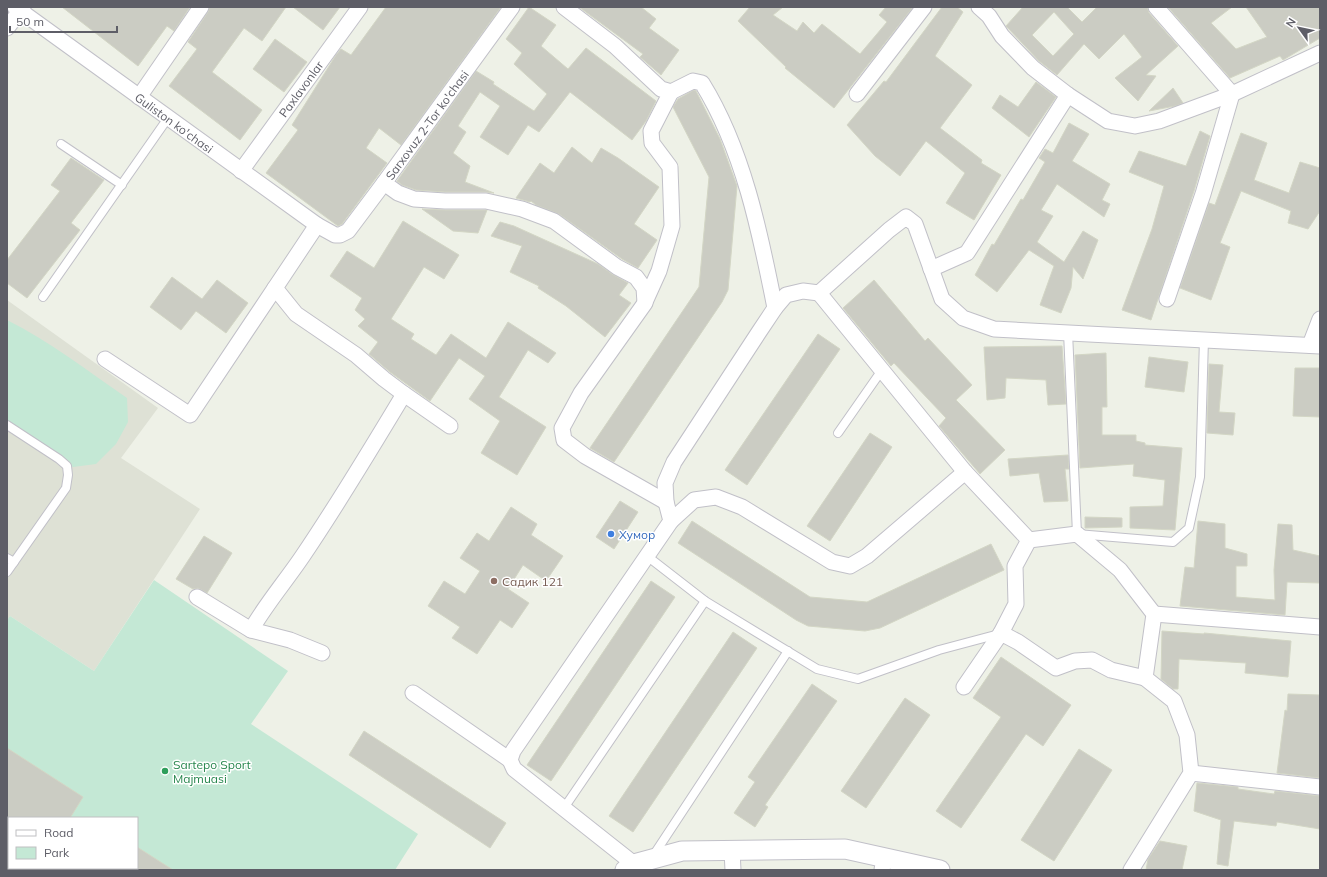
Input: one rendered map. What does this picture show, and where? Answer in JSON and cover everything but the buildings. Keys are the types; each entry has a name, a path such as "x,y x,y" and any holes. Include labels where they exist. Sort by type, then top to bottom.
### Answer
{"street":[{"path":"139,97 201,7"},
{"name":"Paxlavonlar","path":"241,171 360,7"},
{"name":"Sarxovuz 2-Tor ko'chasi","path":"335,235 340,235 348,231 512,7"},
{"path":"564,7 615,46 661,89 671,92"},
{"path":"857,94 924,7"},
{"path":"1156,7 1232,94"},
{"path":"7,28 19,8"},
{"name":"Guliston ko'chasi","path":"19,8 241,171 317,225 335,235"},
{"path":"989,10 1002,36 1033,68 1068,96 1108,121 1135,126 1159,121 1232,94 1320,53"},
{"path":"666,502 585,456 564,440 562,428 581,392 614,344 645,303 659,271 672,226 670,167 652,143 652,131 671,92 693,81 702,83 710,96 737,156 753,207 775,308"},
{"path":"1167,299 1203,194 1232,94"},
{"path":"931,269 967,253 1068,96"},
{"path":"384,183 398,193 414,199 486,201 522,209 554,220 617,267 636,277 644,288 645,303"},
{"path":"819,293 906,216 915,224 942,299 964,318 994,329 1315,346 1320,319"},
{"path":"105,359 190,415 317,225"},
{"path":"275,288 296,314 356,355 384,379 450,426"},
{"path":"671,521 666,502 665,483 674,462 775,308 786,295 803,291 819,293 965,472 1029,540"},
{"path":"251,630 260,614 306,551 362,464 404,394"},
{"path":"510,760 513,750 671,521 694,500 716,497 742,507 832,562 850,566 867,556 965,472"},
{"path":"1029,540 1077,534 1120,570 1154,614 1145,678"},
{"path":"964,687 1001,633 1016,604 1015,566 1029,540"},
{"path":"198,597 251,630 290,640 322,653"},
{"path":"1154,614 1320,627"},
{"path":"1001,633 1018,642 1056,668 1075,661 1092,660 1111,670 1145,678 1174,701 1187,735 1191,773 1132,870"},
{"path":"413,693 510,760 514,769 637,864 682,851 845,850 883,864 940,870"},
{"path":"1191,773 1320,787"},
{"path":"732,851 733,870"}],"lane":[{"path":"43,297 168,118"},
{"path":"61,144 122,185"},
{"path":"1068,332 1077,534 1173,542 1189,528 1200,477 1204,339"},
{"path":"838,433 882,370"},
{"path":"7,425 59,459 67,466 68,476 66,488 11,560 7,572"},
{"path":"648,556 705,601 818,669 858,679 939,650 1001,633"},
{"path":"564,808 705,601"},
{"path":"637,864 788,651"}],"shaded area":[{"path":"7,300 158,408 121,458 200,509 94,671 10,616 7,620"}],"green space":[{"path":"7,320 53,347 127,398 128,422 116,444 96,464 73,467 7,423"},
{"name":"Sartepo Sport Majmuasi","path":"154,580 288,671 251,724 418,834 395,870 7,870 7,620 10,616 94,671"}],"place":[{"name":"Хумор","path":"611,534"},
{"name":"Садик 121","path":"494,581"},
{"name":"Sartepo Sport Majmuasi","path":"165,771"}]}
